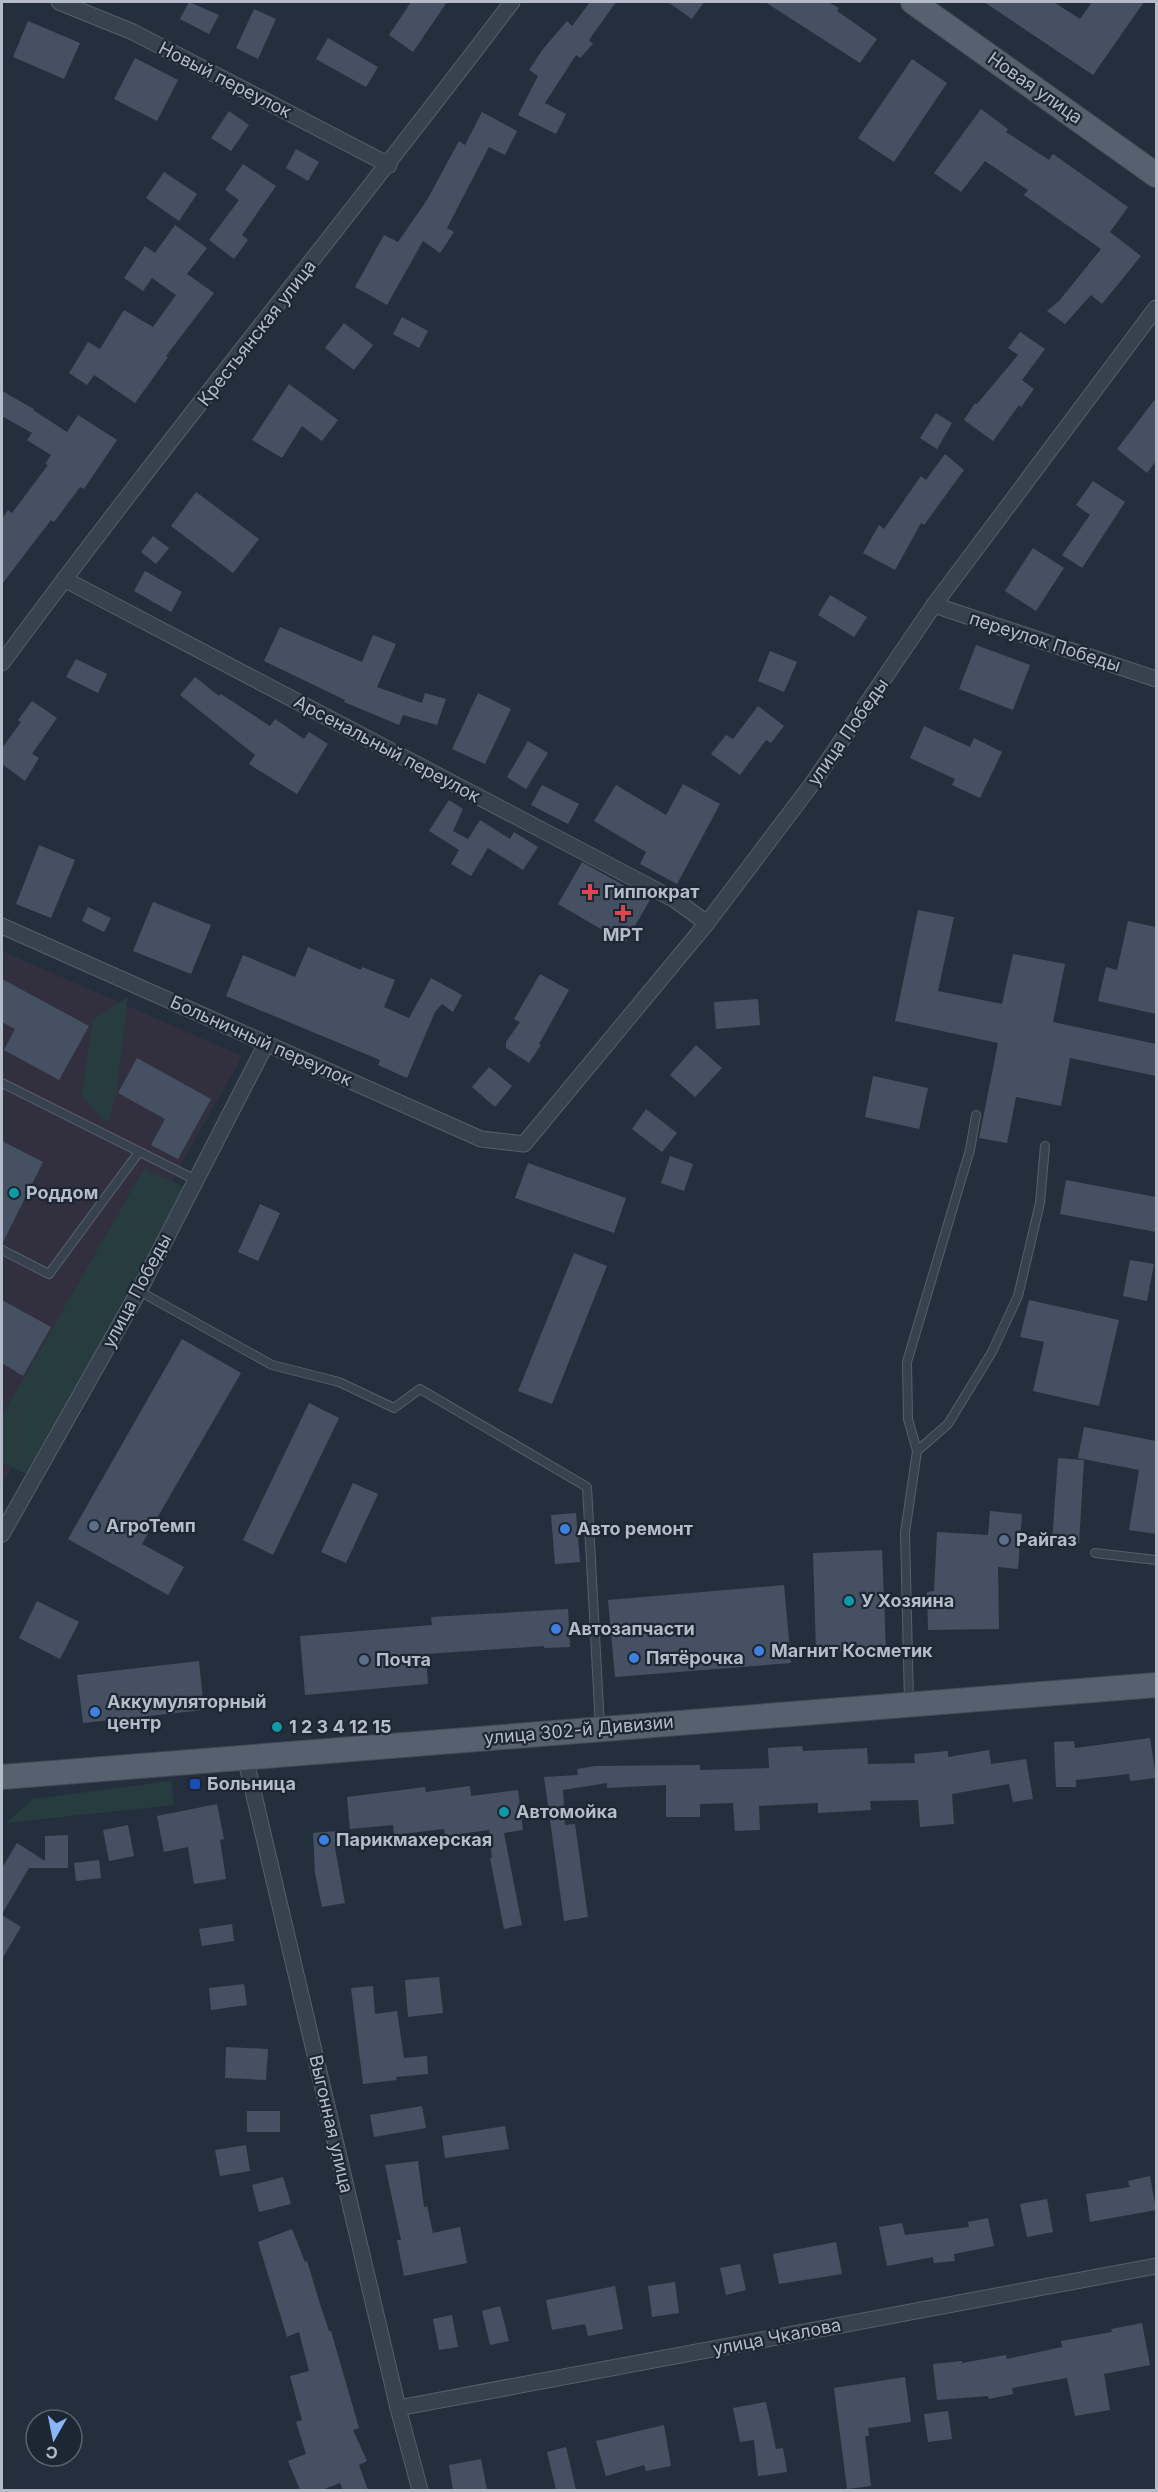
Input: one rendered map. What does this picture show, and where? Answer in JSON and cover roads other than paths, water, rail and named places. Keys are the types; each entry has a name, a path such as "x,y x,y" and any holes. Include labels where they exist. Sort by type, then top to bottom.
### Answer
{"main road":[{"name":"Новая улица","path":"913,2 1156,175"},
{"name":"улица 302-й Дивизии","path":"3,1779 600,1728 1156,1685"}],"street":[{"name":"Новый переулок","path":"59,2 134,32 389,165"},
{"name":"Крестьянская улица","path":"2,663 64,579 389,165 512,2"},
{"name":"улица Победы","path":"524,1144 707,923 812,784 934,605 1156,308"},
{"name":"Арсенальный переулок","path":"64,579 675,900 707,923"},
{"name":"переулок Победы","path":"934,605 1156,679"},
{"name":"Больничный переулок","path":"2,926 481,1139 524,1144"},
{"name":"улица Победы","path":"2,1534 139,1291 266,1044"},
{"name":"Выгонная улица","path":"245,1757 398,2408 420,2490"},
{"name":"улица Чкалова","path":"398,2408 1156,2265"}],"lane":[{"path":"2,1083 196,1180"},
{"path":"909,1704 905,1533 917,1451 908,1419 907,1362 970,1150 976,1115"},
{"path":"917,1451 948,1424 992,1352 1018,1296 1040,1203 1045,1146"},
{"path":"2,1250 49,1274 139,1152"},
{"path":"139,1291 272,1365 339,1382 394,1408 420,1389 587,1487 600,1728"},
{"path":"1095,1553 1156,1560"}],"place":[{"name":"Гиппократ","path":"590,892"},
{"name":"МРТ","path":"623,913"},
{"name":"Роддом","path":"14,1193"},
{"name":"АгроТемп","path":"94,1526"},
{"name":"Авто ремонт","path":"565,1529"},
{"name":"Райгаз","path":"1004,1540"},
{"name":"У Хозяина","path":"849,1601"},
{"name":"Автозапчасти","path":"556,1629"},
{"name":"Магнит Косметик","path":"759,1651"},
{"name":"Пятёрочка","path":"634,1658"},
{"name":"Почта","path":"364,1660"},
{"name":"Аккумуляторный центр","path":"95,1712"},
{"name":"1 2 3 4 12 15","path":"277,1727"},
{"name":"Больница","path":"195,1784"},
{"name":"Автомойка","path":"504,1812"},
{"name":"Парикмахерская","path":"324,1840"}]}
